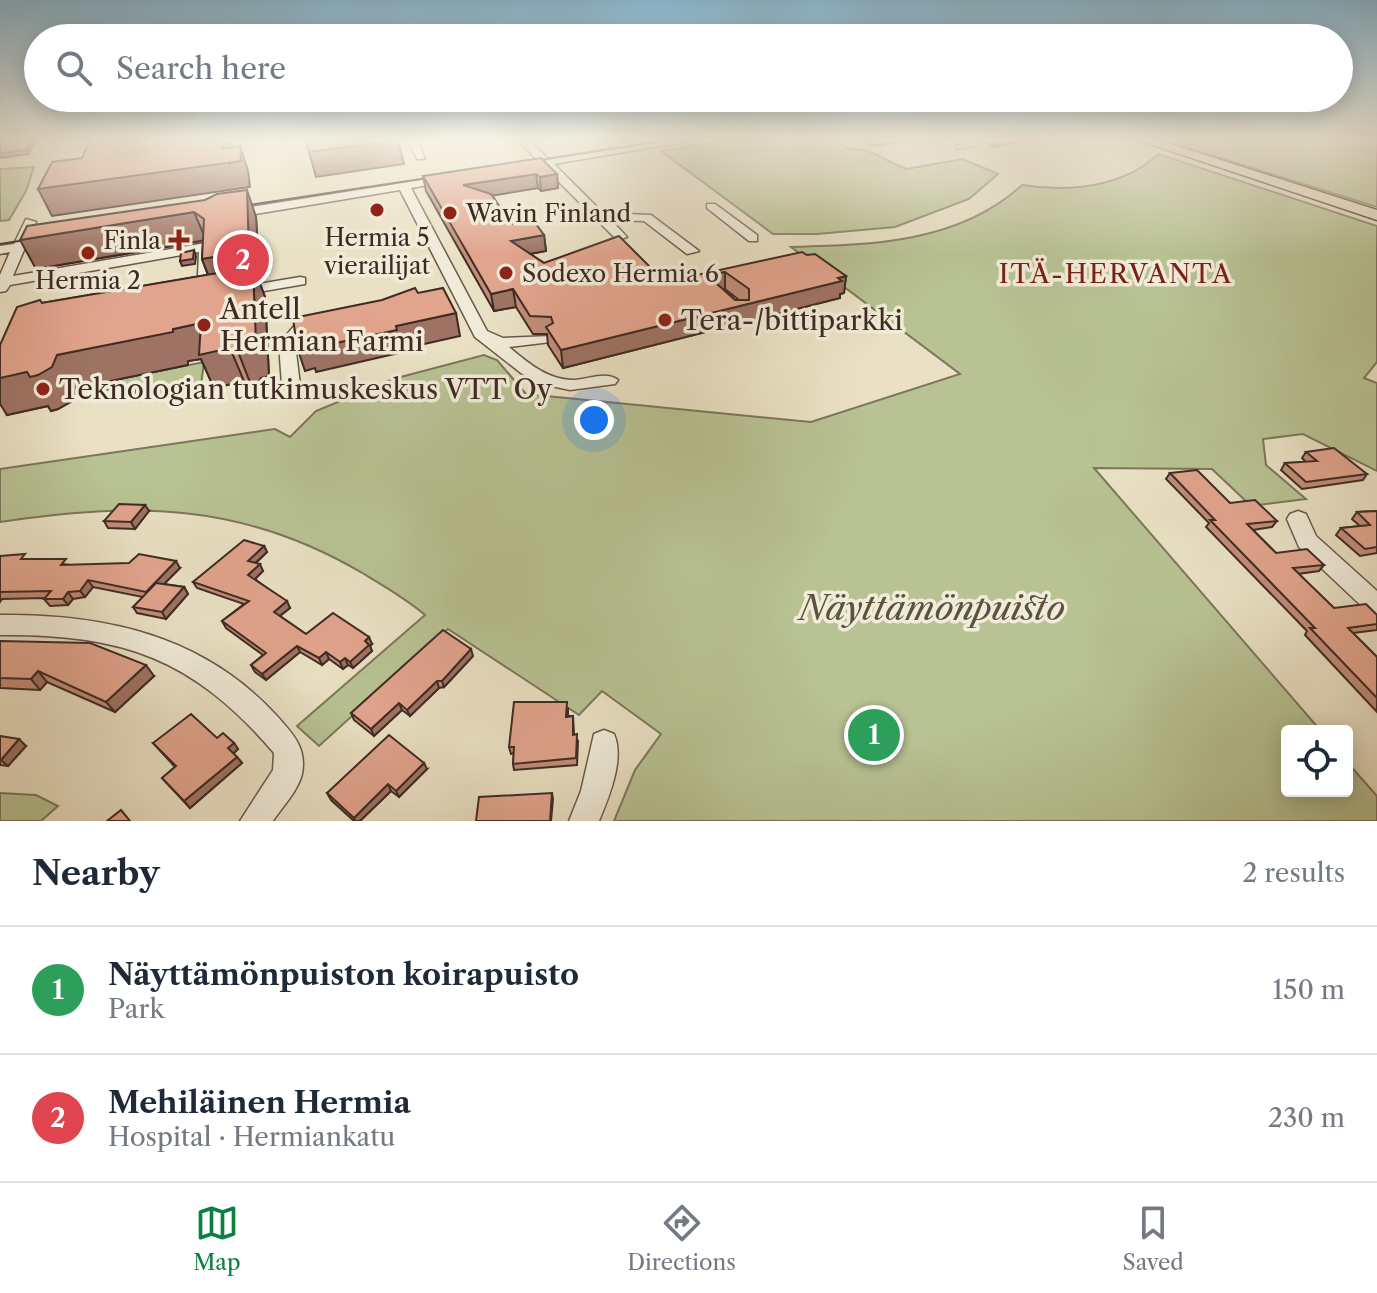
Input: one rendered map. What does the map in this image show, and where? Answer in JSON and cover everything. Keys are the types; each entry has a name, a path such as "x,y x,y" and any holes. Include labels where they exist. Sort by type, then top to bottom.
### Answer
{"main road":[{"path":"1263,178 1377,215"}],"street":[{"path":"223,216 448,178"},
{"path":"562,178 621,237"},
{"path":"404,186 475,322 488,340 542,378 567,386 609,380"},
{"path":"711,206 753,238"},
{"path":"599,216 647,218 692,251"},
{"path":"1,284 30,222"},
{"path":"0,250 68,240"},
{"path":"1,284 206,247 197,299 300,281"},
{"path":"291,385 287,344 299,329"},
{"path":"488,340 521,342 545,339"},
{"path":"556,382 587,376"},
{"path":"1298,519 1307,541 1377,606"},
{"path":"0,625 63,626 121,633 174,654 211,676 270,727 288,749 287,774 255,821"},
{"path":"584,821 596,792 604,743"}],"green space":[{"path":"0,178 30,178 9,220 0,221"},
{"path":"698,178 993,178 969,199 895,227 817,234 773,234"},
{"name":"Näyttämönpuisto","path":"1118,178 1232,178 1377,226 1377,362 1364,378 1377,383 1377,471 1303,434 1263,439 1266,465 1306,499 1251,506 1212,469 1094,468 1316,725 1281,725 1281,797 1353,797 1353,769 1377,796 1377,821 614,821 635,770 661,734 602,691 579,715 448,629 319,746 297,726 425,615 380,583 319,550 232,521 188,514 97,512 0,522 0,469 275,429 290,437 316,411 393,379 484,355 497,360 526,394 811,422 960,374 791,247 852,245 913,237 971,219 1022,185 1058,188 1094,185"},
{"path":"1285,178 1377,178 1377,207"},
{"path":"204,362 200,393 134,400 137,384 73,397 78,380 104,382"},
{"path":"0,793 36,795 58,806 41,821 0,821"}],"building":[{"path":"44,178 115,178 38,189"},
{"path":"424,178 507,178 463,185 491,194 511,224 533,220 544,235 511,241 544,263 619,236 665,282 802,252 815,254 846,276 838,278 842,281 561,350 546,327 553,323 551,317 530,316 513,289 491,294","holes":["725,272 749,289 749,300 735,300 716,283 716,273"]},
{"path":"247,190 249,251 202,259 204,219 194,212 20,240 27,226 205,200 217,194"},
{"path":"194,250 193,259 180,261 181,253"},
{"path":"253,267 256,343 248,345 245,350 238,352 230,348 199,355 201,323 173,329 173,332 57,355 52,367 38,375 30,377 27,372 0,378 0,345 17,307 40,300 42,303"},
{"path":"415,288 418,293 443,288 456,313 396,326 397,330 308,349 307,345 297,347 293,318 382,300"},
{"path":"1334,448 1367,474 1306,482 1285,463 1317,461 1306,452"},
{"path":"1197,470 1230,503 1255,500 1277,521 1247,524 1276,553 1307,549 1324,565 1293,568 1334,608 1366,604 1377,615 1377,624 1348,628 1377,657 1377,698 1170,473"},
{"path":"119,504 145,505 131,522 104,521"},
{"path":"1377,511 1377,547 1365,549 1341,528 1370,525 1357,512"},
{"path":"244,540 264,546 248,561 260,564 248,575 287,601 274,612 306,634 333,613 369,637 365,641 369,645 350,662 345,658 340,662 326,652 319,658 297,646 262,674 251,665 266,653 222,621 249,601 193,582"},
{"path":"25,554 21,559 66,559 61,565 129,563 139,554 176,561 146,592 88,580 80,591 68,592 63,599 44,599 51,591 0,592 0,556"},
{"path":"156,583 184,587 162,612 133,607"},
{"path":"443,630 471,649 442,681 437,681 407,710 399,703 371,729 351,713"},
{"path":"0,641 90,643 146,665 106,702 38,671 31,679 0,678"},
{"path":"514,702 567,702 566,717 573,716 573,735 577,734 576,758 513,764 514,747 509,747"},
{"path":"191,714 217,738 223,733 234,743 228,748 237,757 184,801 162,778 176,766 153,743"},
{"path":"389,735 424,763 396,791 388,784 354,818 327,793"},
{"path":"0,736 19,739 1,760 0,760"},
{"path":"552,793 550,821 476,821 479,797"},
{"path":"121,810 130,821 107,821"}],"tram line":[{"path":"230,208 425,178"},
{"path":"0,244 44,237"}],"place":[{"name":"Hermia 5 vierailijat","path":"377,210"},
{"name":"Wavin Finland","path":"450,213"},
{"name":"Finla","path":"179,240"},
{"name":"Hermia 2","path":"88,253"},
{"name":"Mehiläinen Hermia","path":"243,260"},
{"name":"Sodexo Hermia 6","path":"506,273"},
{"name":"Tera-/bittiparkki","path":"665,320"},
{"name":"Antell Hermian Farmi","path":"204,325"},
{"name":"Teknologian tutkimuskeskus VTT Oy","path":"43,389"},
{"name":"Näyttämönpuiston koirapuisto","path":"874,735"}],"district":[{"name":"ITÄ-HERVANTA","path":"1116,274"}]}
